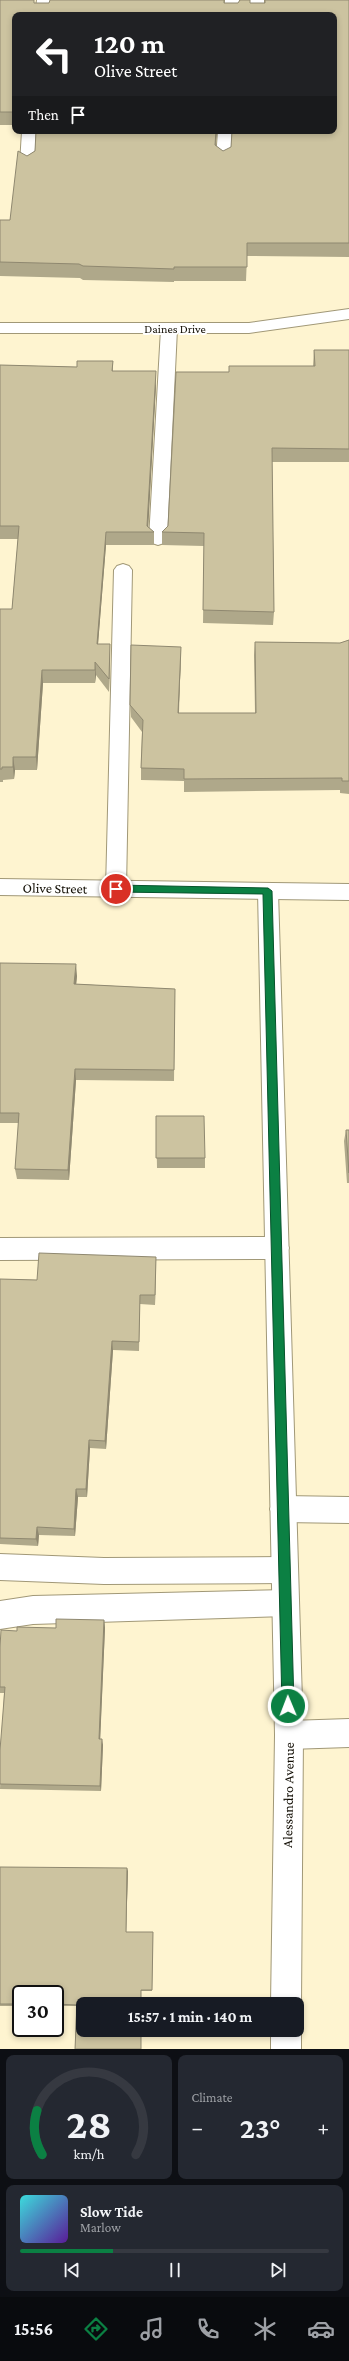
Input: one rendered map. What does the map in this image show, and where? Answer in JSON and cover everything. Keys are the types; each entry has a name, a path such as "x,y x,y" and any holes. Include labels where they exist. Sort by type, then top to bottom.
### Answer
{"street":[{"path":"42,12 44,0"},
{"path":"231,12 232,0"},
{"path":"257,0 257,12"},
{"path":"27,164 29,134"},
{"path":"223,159 225,134"},
{"name":"Daines Drive","path":"0,328 248,328 349,314"},
{"path":"158,539 169,329"},
{"path":"116,889 123,570"},
{"name":"Olive Street","path":"0,887 349,892"},
{"name":"Alessandro Avenue","path":"268,891 289,1735 286,1997"},
{"path":"0,1249 277,1248"},
{"path":"283,1510 349,1510"},
{"path":"0,1567 104,1571 284,1570"},
{"path":"0,1615 33,1610 286,1603"},
{"path":"289,1735 349,1733"},
{"path":"286,2037 286,2049"}],"building":[{"path":"0,0 34,0 34,3 49,3 50,0 224,0 224,3 238,3 240,0 250,0 250,3 265,3 265,0 349,0 349,243 247,243 247,267 174,267 174,269 0,262 0,220 10,220 18,151 27,156 35,151 36,134 216,134 215,145 223,151 231,147 232,134 337,134 337,12 12,12 12,112 0,112"},
{"path":"314,350 349,350 349,449 272,448 274,612 203,610 204,533 162,532 168,526 176,372 229,372 229,366 315,366"},
{"path":"77,361 113,361 112,371 156,371 147,526 154,532 106,532 97,644 110,644 109,679 95,662 95,670 42,670 36,757 13,757 13,767 2,767 2,769 0,769 0,609 12,609 19,526 0,526 0,365 77,367"},
{"path":"349,640 349,781 342,781 342,778 184,779 184,769 141,768 143,720 130,705 131,645 181,647 178,713 256,713 255,642 340,643"},
{"path":"0,963 76,964 74,984 175,989 174,1070 75,1069 68,1170 15,1169 19,1113 0,1113"},
{"path":"156,1116 204,1116 205,1158 156,1158"},
{"path":"346,1130 349,1130 349,1173"},
{"path":"39,1253 156,1257 155,1295 140,1295 139,1342 112,1341 105,1441 89,1440 86,1489 76,1489 74,1529 37,1527 36,1539 0,1538 0,1279 37,1280"},
{"path":"56,1619 104,1620 99,1739 102,1739 100,1786 0,1784 0,1750 5,1687 0,1687 1,1630 17,1631 17,1627 56,1628"},
{"path":"0,1867 127,1868 126,1932 153,1932 152,1990 141,1990 141,1997 76,1997 76,2005 64,2004 64,1985 12,1985 12,2004 0,2004"},
{"path":"76,2027 76,2037 141,2037 141,2049 75,2049"}],"route":[{"path":"116,889 268,891 288,1706"}]}
